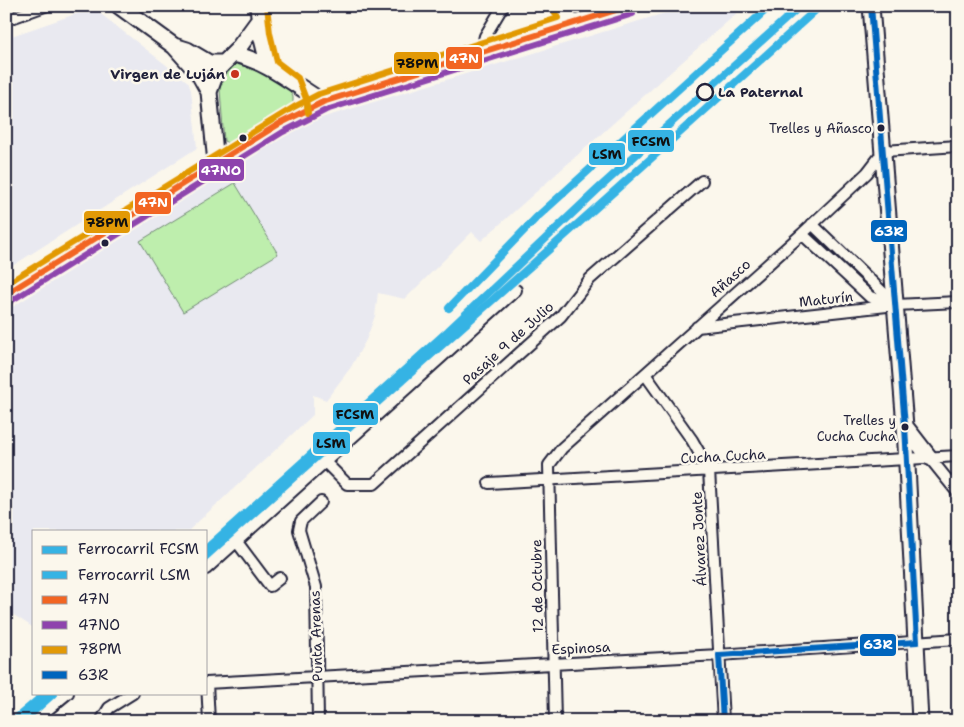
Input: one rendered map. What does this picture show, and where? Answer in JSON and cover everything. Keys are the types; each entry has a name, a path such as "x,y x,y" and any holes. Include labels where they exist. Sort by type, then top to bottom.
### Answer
{"main road":[{"path":"119,6 174,46 199,74 209,92"},
{"path":"561,6 572,23"},
{"path":"6,294 216,163 298,114 323,102 630,6"},
{"path":"872,6 907,459 920,721"},
{"path":"216,163 209,92 213,76 228,59 258,13"},
{"path":"258,13 270,67"},
{"path":"174,46 187,50 209,62 246,57 270,67 291,84 323,102"},
{"path":"291,84 298,101 298,114"},
{"path":"904,426 929,457"}],"street":[{"path":"6,20 45,6"},
{"path":"258,13 268,6"},
{"path":"481,52 485,36 503,6"},
{"path":"884,151 958,146"},
{"name":"Añasco","path":"548,480 549,464 562,448 802,234 867,173 884,151"},
{"name":"Pasaje 9 de Julio","path":"325,462 347,484 374,484 561,316 590,279 702,181"},
{"path":"812,224 896,305"},
{"path":"802,234 870,297 896,305"},
{"path":"208,567 516,290"},
{"name":"Maturín","path":"697,327 896,305 958,302"},
{"name":"Álvarez Jonte","path":"646,374 692,440 709,470 723,721"},
{"name":"Cucha Cucha","path":"489,482 958,456"},
{"path":"929,457 958,493"},
{"name":"12 de Octubre","path":"548,480 555,721"},
{"name":"Punta Arenas","path":"318,721 316,587 300,530 301,521 321,502"},
{"path":"237,542 270,586 280,578"},
{"name":"Espinosa","path":"208,683 318,675 720,655 958,640"},
{"path":"34,721 67,694"},
{"path":"208,694 209,721"},
{"path":"102,721 109,708 120,697"}],"shaded area":[{"path":"688,6 734,6 736,14 481,241 472,232 405,299 378,293 375,316 366,340 351,367 326,400 313,395 313,415 189,530 32,530 32,627 6,610 6,311 305,123"},
{"path":"93,8 188,82 191,90 197,148 6,270 6,38"}],"green space":[{"path":"241,61 289,89 293,97 293,105 230,144 224,141 219,77 227,66"},
{"path":"235,183 278,254 183,312 140,241"},
{"path":"812,224 872,288 868,291 802,234"}],"rail line":[{"name":"LSM","path":"449,308 536,218 770,6"},
{"name":"FCSM","path":"208,547 448,331 597,190 800,6"},
{"name":"LSM","path":"208,554 820,6"},
{"name":"FCSM","path":"13,721 45,694"},
{"name":"LSM","path":"23,721 53,694"}],"transit line":[{"name":"78PM","path":"267,6 270,33 277,62 298,78 306,99 308,113"},
{"name":"47N","path":"6,294 279,124 323,102 629,6"},
{"name":"63R","path":"723,721 719,655 917,642 905,426 871,6"},
{"name":"78PM","path":"6,284 294,107 319,94 558,18 554,11"},
{"name":"47NO","path":"11,301 283,132 326,110 633,14"}],"place":[{"name":"Virgen de Luján","path":"235,74"},
{"name":"La Paternal","path":"705,92"},
{"name":"Trelles y Añasco","path":"881,128"},
{"name":"Trelles y Cucha Cucha","path":"905,427"}]}
